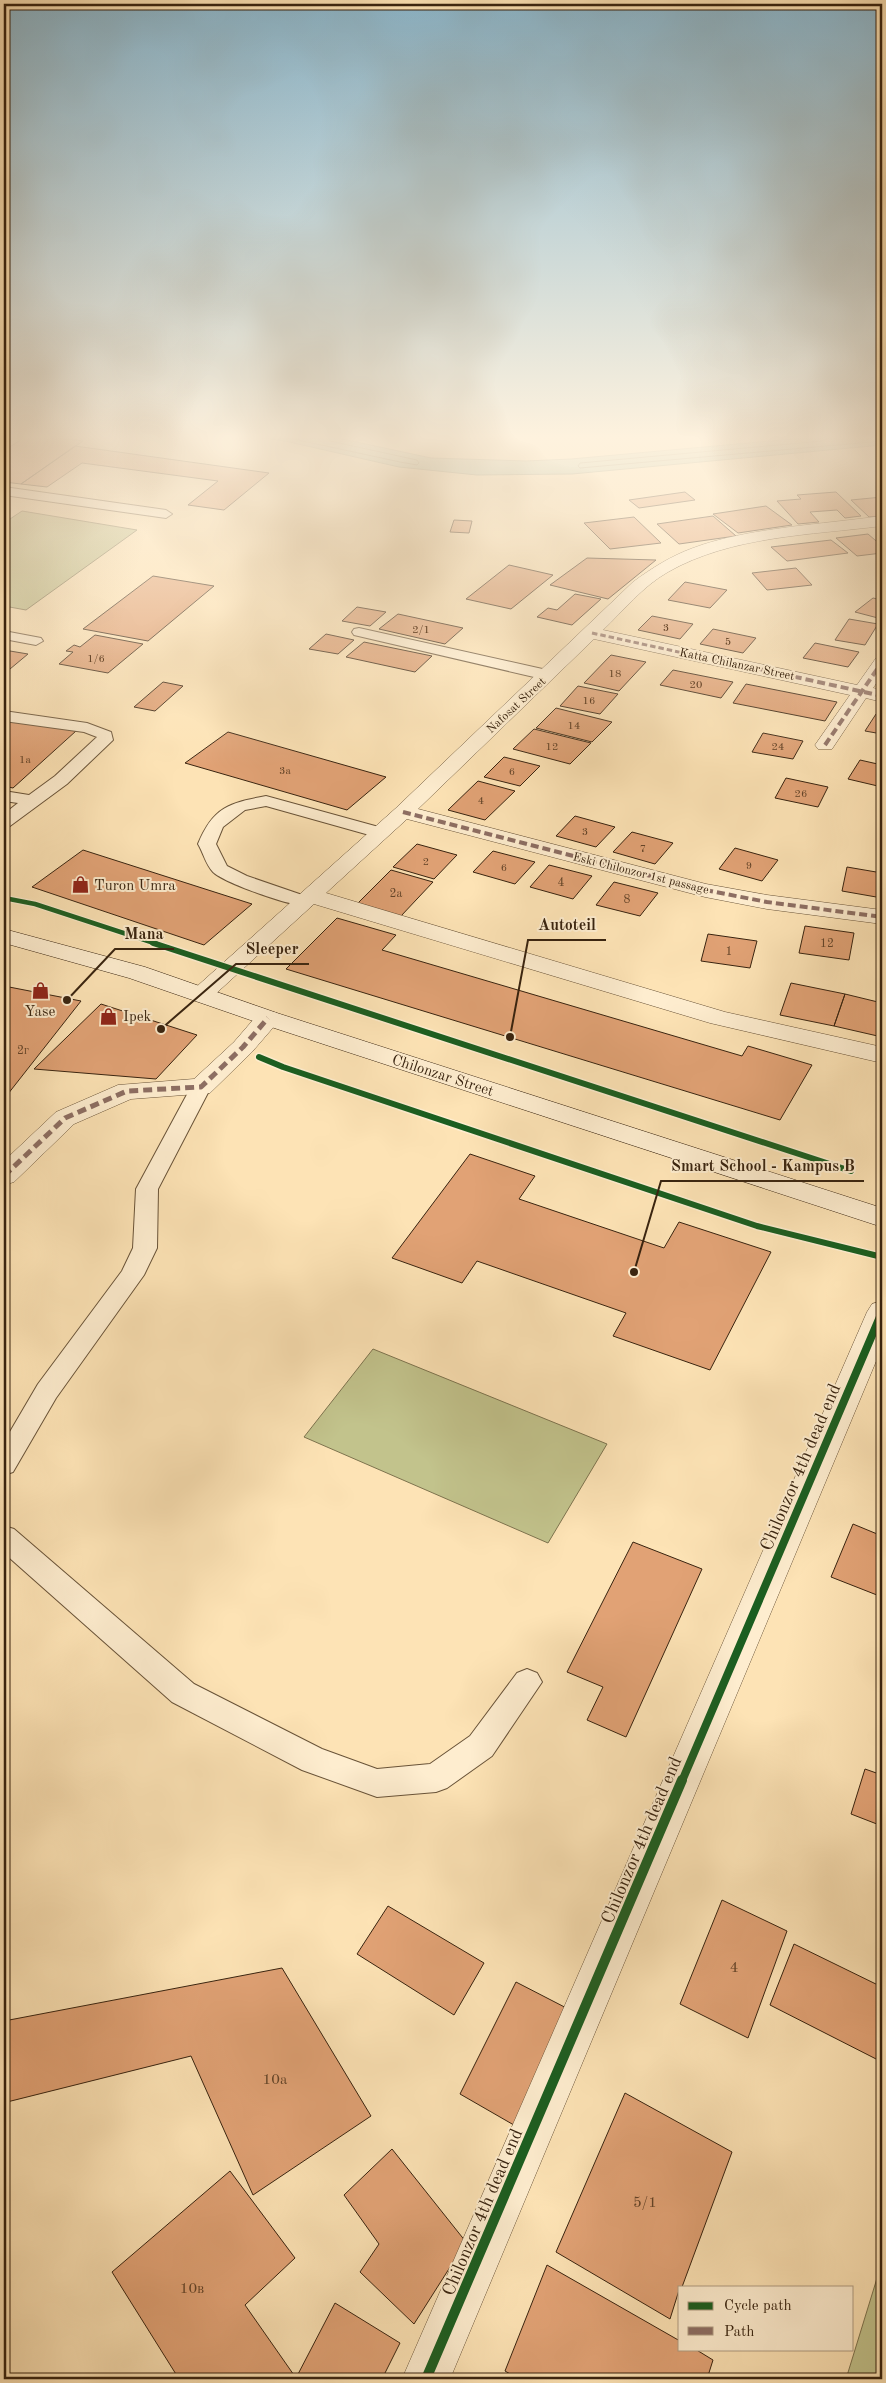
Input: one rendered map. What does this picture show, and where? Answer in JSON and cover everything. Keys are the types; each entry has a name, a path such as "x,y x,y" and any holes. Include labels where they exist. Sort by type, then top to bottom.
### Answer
{"street":[{"name":"Nafosat Street","path":"202,994 403,812 639,586 661,569 700,551 722,545"},
{"name":"Katta Chilanzar Street","path":"592,633 882,696"},
{"path":"825,745 882,662"},
{"name":"Eski Chilonzor 1st passage","path":"403,812 705,890 767,902 882,917"},
{"path":"308,899 719,1018 882,1055"},
{"name":"Chilonzar Street","path":"4,936 70,950 268,1018 882,1218"},
{"path":"4,1176 66,1118 127,1091 201,1087 243,1047 268,1018"},
{"name":"Chilonzor 4th dead end","path":"426,2379 882,1312"}],"lane":[{"path":"359,632 547,676"},
{"path":"4,635 36,641"},
{"path":"4,716 87,728 104,735 105,740 61,780 4,822"},
{"path":"4,796 33,801"},
{"path":"308,899 241,880 220,869 207,844 216,824 240,806 266,801 380,833"},
{"path":"4,1465 47,1392 132,1275 144,1248 147,1189 201,1087"},
{"path":"4,1537 183,1693 312,1760 377,1783 436,1778 481,1746 527,1682"}],"green space":[{"path":"4,545 116,545 26,610 4,606"},
{"path":"373,1349 607,1444 548,1543 304,1437"},
{"path":"882,2262 882,2379 846,2379"}],"building":[{"path":"606,545 642,545 610,549"},
{"path":"838,545 848,553 787,561 771,547"},
{"path":"844,545 882,546 882,553 857,556"},
{"path":"587,558 656,560 608,599 550,585"},
{"path":"509,565 553,575 511,609 466,599"},
{"path":"796,568 812,585 767,590 752,573"},
{"path":"153,576 214,586 148,641 83,629"},
{"path":"685,582 727,590 710,608 668,600"},
{"path":"575,594 601,599 572,625 537,617 548,608 557,610"},
{"path":"873,598 882,600 882,615 878,618 855,612"},
{"path":"357,607 386,612 370,626 342,621"},
{"path":"398,614 463,628 445,644 379,629"},
{"path":"652,616 693,624 680,639 638,630"},
{"path":"849,619 878,624 865,645 835,640"},
{"path":"713,629 756,638 743,653 700,644"},
{"path":"326,634 354,640 338,654 309,649"},
{"path":"95,635 143,644 108,673 59,664 73,652 66,651 74,645 80,647"},
{"path":"364,642 432,656 415,672 346,657"},
{"path":"815,643 859,652 848,667 803,658"},
{"path":"4,650 28,654 4,674"},
{"path":"611,655 646,662 619,691 584,683"},
{"path":"673,670 733,682 721,698 660,685"},
{"path":"163,682 183,686 155,711 134,707"},
{"path":"746,684 837,702 825,721 733,703"},
{"path":"578,686 618,694 600,714 560,706"},
{"path":"556,708 612,722 592,742 536,728"},
{"path":"876,714 882,715 882,734 865,731"},
{"path":"4,718 76,731 13,788 4,786"},
{"path":"534,729 591,743 570,764 513,749"},
{"path":"228,732 386,777 347,810 185,763"},
{"path":"763,733 803,741 793,759 752,752"},
{"path":"504,757 540,766 520,786 484,777"},
{"path":"860,760 882,765 882,787 848,779"},
{"path":"786,778 828,787 818,807 775,798"},
{"path":"478,781 515,791 485,820 448,810"},
{"path":"575,816 615,827 596,847 556,836"},
{"path":"632,832 673,843 655,864 613,852"},
{"path":"417,844 457,855 434,879 393,867"},
{"path":"735,848 778,860 762,881 719,869"},
{"path":"83,850 252,904 204,945 32,887"},
{"path":"493,851 535,862 515,884 473,872"},
{"path":"549,865 592,876 573,899 530,887"},
{"path":"847,867 882,873 882,898 842,891"},
{"path":"391,870 433,882 401,916 358,903"},
{"path":"614,882 658,893 640,916 596,905"},
{"path":"337,918 396,935 382,950 742,1056 748,1046 812,1065 780,1120 286,969"},
{"path":"805,926 854,933 849,960 799,953"},
{"path":"708,934 757,941 750,968 701,961"},
{"path":"791,983 845,994 834,1026 780,1015"},
{"path":"4,986 81,1001 4,1099"},
{"path":"845,994 882,1003 882,1037 834,1026"},
{"path":"101,1004 197,1035 156,1079 34,1069"},
{"path":"470,1154 535,1176 519,1199 664,1248 679,1222 771,1252 710,1370 613,1336 626,1313 477,1261 462,1283 392,1258"},
{"path":"853,1524 882,1536 882,1597 831,1577"},
{"path":"633,1542 702,1569 626,1737 587,1720 603,1687 567,1672"},
{"path":"865,1769 882,1775 882,1826 851,1814"},
{"path":"722,1900 787,1931 748,2038 680,2004"},
{"path":"388,1906 484,1963 454,2015 357,1954"},
{"path":"794,1944 882,1987 882,2062 770,2005"},
{"path":"282,1968 371,2116 253,2195 191,2056 7,2102 4,2021"},
{"path":"516,1982 580,2015 526,2132 460,2094"},
{"path":"625,2093 732,2152 682,2286 678,2286 678,2293 670,2319 556,2252"},
{"path":"392,2149 466,2242 414,2324 360,2272 379,2244 344,2195"},
{"path":"230,2171 295,2258 245,2305 296,2378 335,2303 400,2343 382,2379 179,2379 112,2272"},
{"path":"547,2265 678,2340 678,2350 697,2350 713,2360 707,2379 519,2379 505,2371"}],"marked path":[{"path":"592,633 882,696"},
{"path":"825,745 882,662"},
{"path":"403,812 705,890 767,902 882,917"},
{"path":"4,1176 65,1118 127,1091 201,1087 243,1047 268,1018"}],"cycle path":[{"path":"4,898 35,904 851,1171"},
{"path":"259,1057 283,1067 757,1226 882,1257"},
{"path":"426,2379 882,1312"}],"place":[{"name":"Turon Umra","path":"80,885"},
{"name":"Yase","path":"40,990"},
{"name":"Mana","path":"67,1000"},
{"name":"Ipek","path":"109,1016"},
{"name":"Sleeper","path":"161,1029"},
{"name":"Autoteil","path":"510,1037"},
{"name":"Smart School - Kampus B","path":"634,1272"}]}
